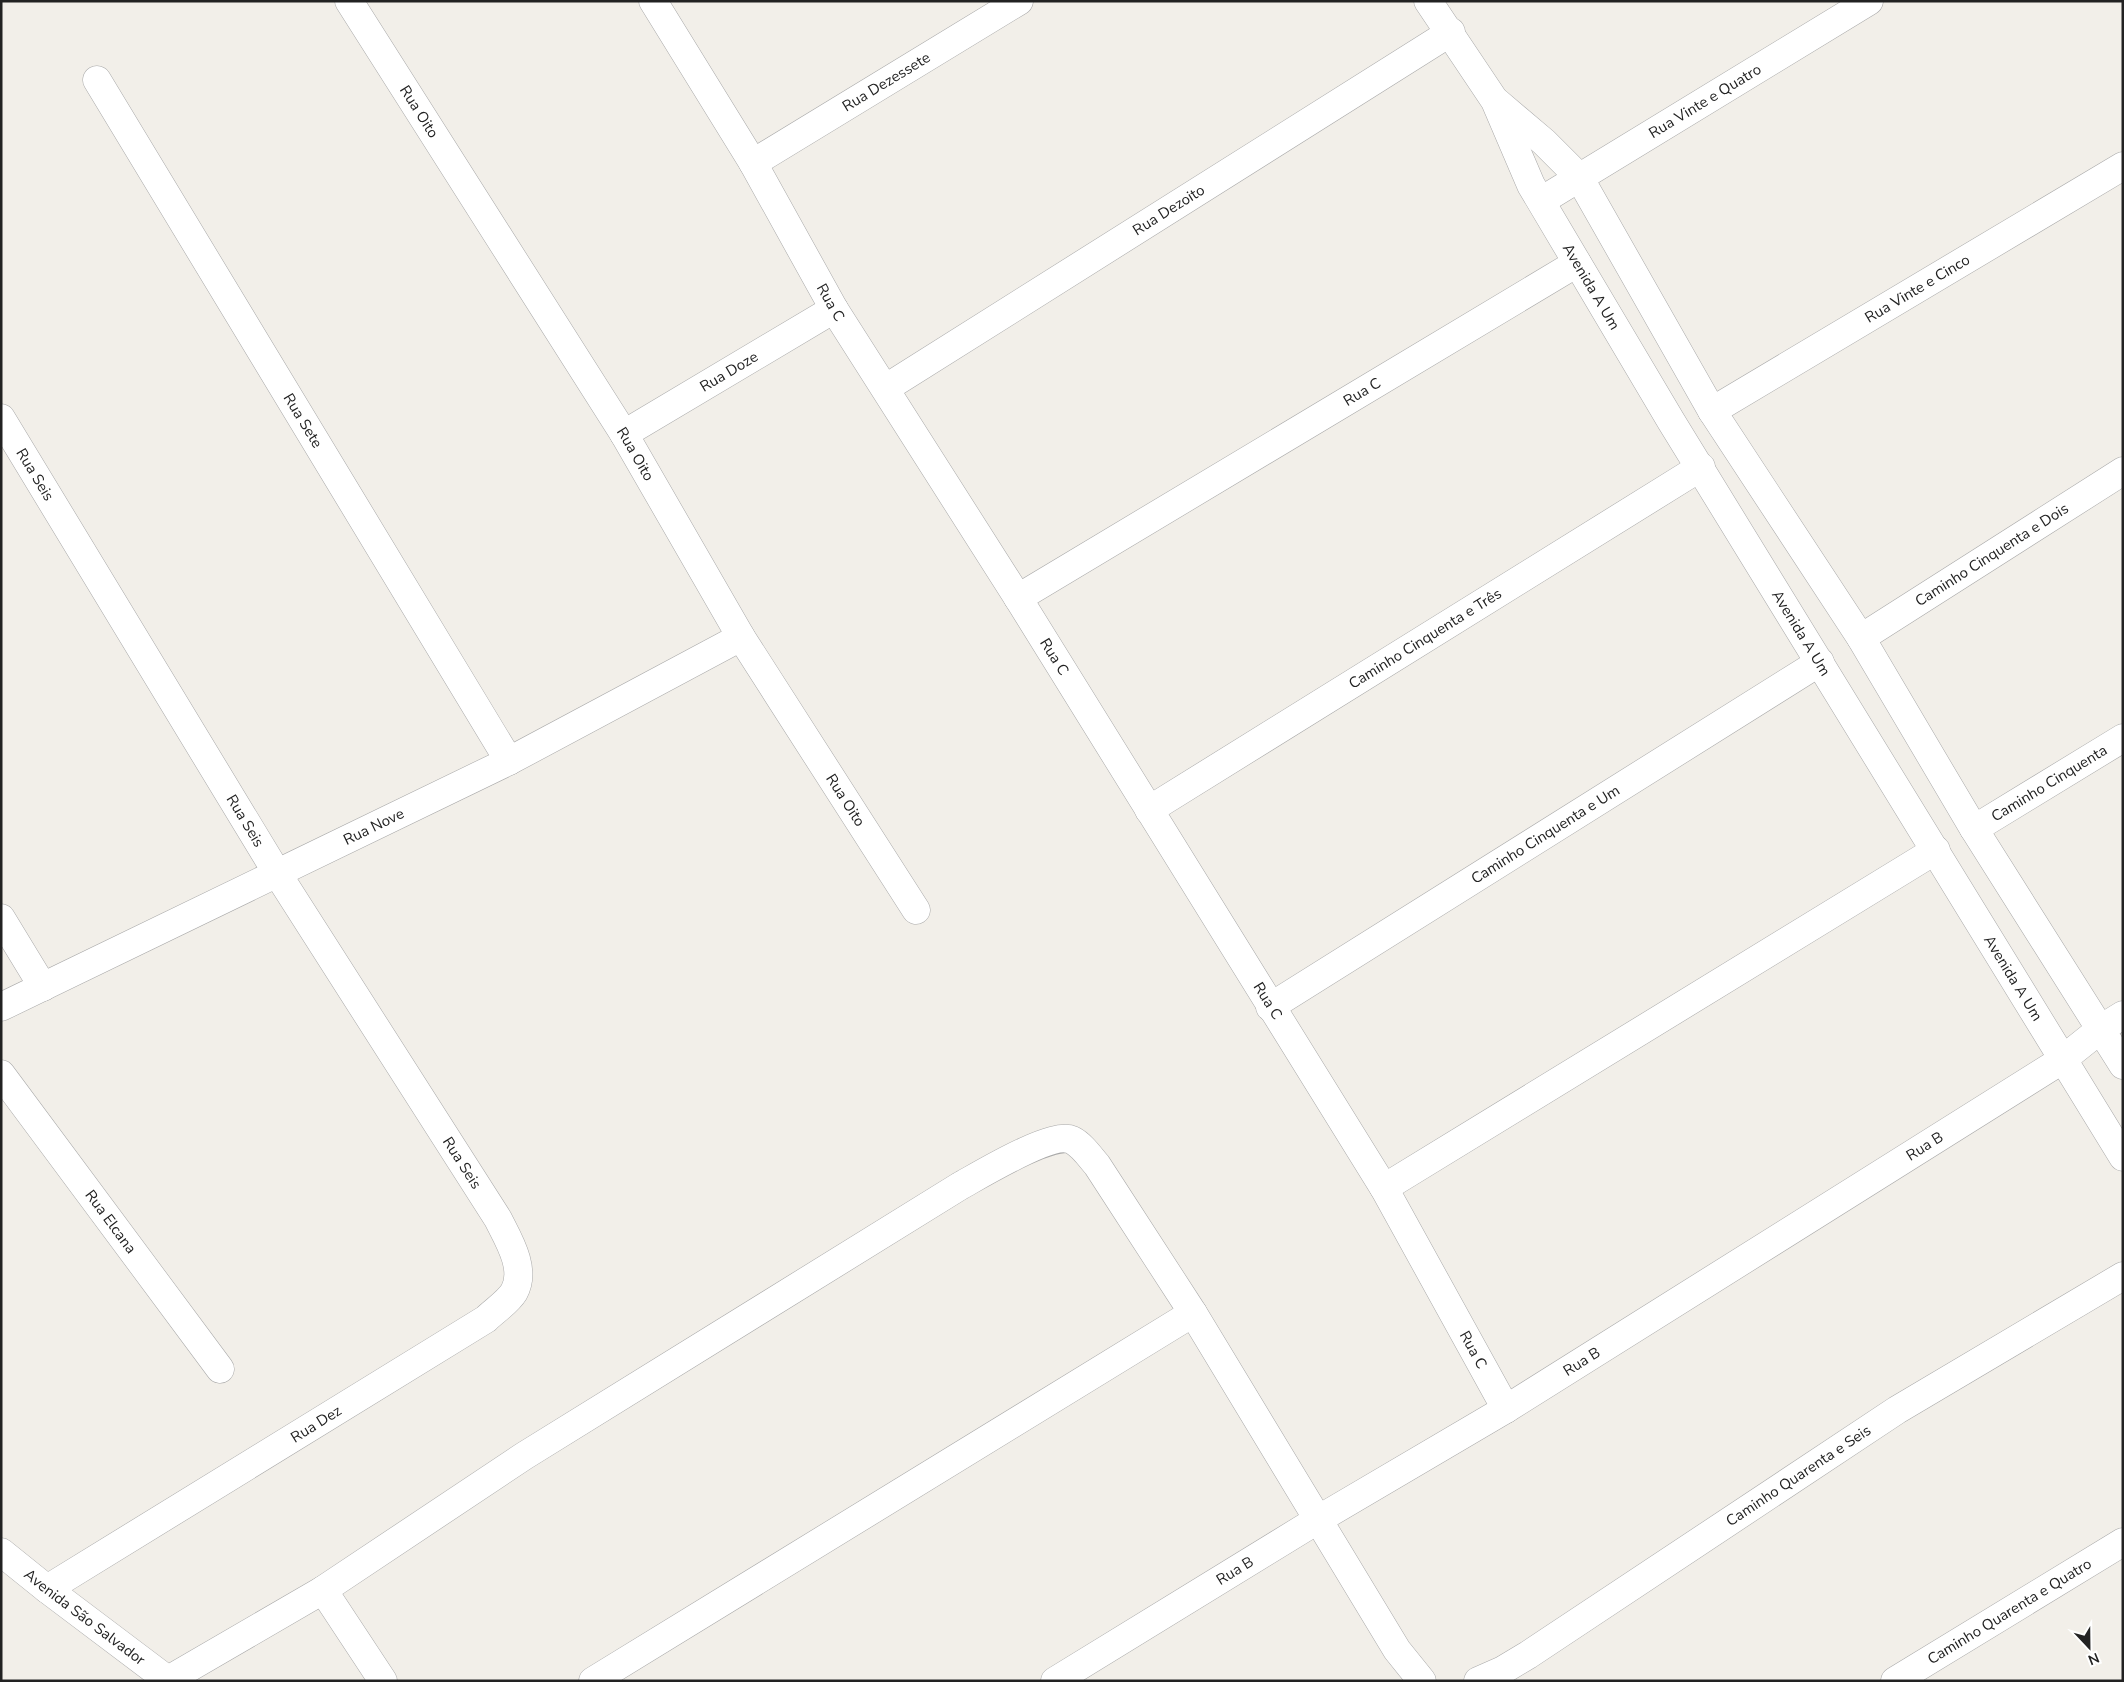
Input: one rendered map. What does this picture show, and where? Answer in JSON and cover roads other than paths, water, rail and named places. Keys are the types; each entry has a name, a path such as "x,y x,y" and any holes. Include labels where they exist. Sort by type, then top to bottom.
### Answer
{"street":[{"name":"Rua Oito","path":"349,1 624,434 741,637 916,910"},
{"name":"Rua C","path":"653,1 753,163 834,309 1018,598 1384,1188 1506,1409"},
{"name":"Rua Dezessete","path":"753,163 1019,1"},
{"name":"Avenida A Um","path":"1428,1 1451,32 1495,101 1531,185 2062,1060 2123,1157"},
{"name":"Rua Vinte e Quatro","path":"1541,201 1869,1"},
{"name":"Rua Dezoito","path":"886,388 1451,32"},
{"name":"Rua Sete","path":"97,80 509,761"},
{"name":"Avenida A Um","path":"1495,101 1544,142 1579,177 1712,412 1861,638 1974,829 2112,1022 2123,1065"},
{"name":"Rua Vinte e Cinco","path":"1712,412 2123,166"},
{"name":"Rua C","path":"1018,598 1578,263"},
{"name":"Rua Doze","path":"624,434 834,309"},
{"name":"Rua Seis","path":"1,418 277,873 498,1219"},
{"name":"Caminho Cinquenta e Três","path":"1148,810 1701,467"},
{"name":"Caminho Cinquenta e Dois","path":"1861,638 2123,472"},
{"name":"Rua Nove","path":"1,1007 509,761 741,637"},
{"name":"Caminho Cinquenta e Um","path":"1270,1007 1820,662"},
{"name":"Caminho Cinquenta","path":"1974,829 2123,738"},
{"path":"1384,1188 1936,850"},
{"path":"1,918 43,987"},
{"name":"Rua B","path":"1055,1681 1319,1519 1506,1409 2062,1060 2112,1022"},
{"name":"Rua Elcana","path":"1,1074 220,1369"},
{"path":"169,1680 323,1590 524,1456 960,1186 1015,1155 1062,1139 1072,1140 1081,1146 1097,1164 1193,1313 1397,1650 1422,1681"},
{"name":"Rua Dez","path":"47,1589 486,1319 514,1292 518,1272 516,1254 498,1219"},
{"name":"Caminho Quarenta e Seis","path":"1478,1681 1528,1655 1897,1410 2123,1276"},
{"path":"593,1681 1193,1313"},
{"name":"Caminho Quarenta e Quatro","path":"1894,1681 2123,1542"},
{"name":"Avenida São Salvador","path":"1,1552 47,1589 169,1680"},
{"path":"323,1590 383,1681"}]}
